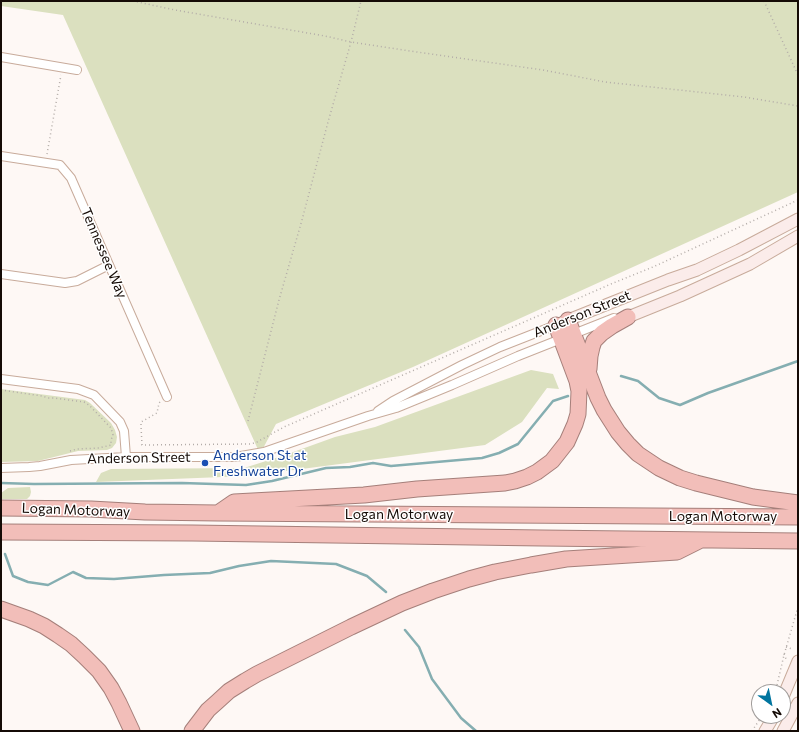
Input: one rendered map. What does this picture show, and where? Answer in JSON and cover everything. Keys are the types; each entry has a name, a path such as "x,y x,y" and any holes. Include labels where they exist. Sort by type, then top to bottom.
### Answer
{"highway":[{"path":"588,372 594,341 602,333 628,317"},
{"path":"565,329 588,372 604,410 618,432 638,454 659,468 680,478 753,497 798,503"},
{"path":"218,513 234,502 364,495 417,489 505,483 527,477 537,472 552,461 567,442 578,414 579,391 565,329"},
{"name":"Logan Motorway","path":"1,508 218,513 798,516"},
{"name":"Logan Motorway","path":"1,532 798,541"},
{"path":"192,731 217,702 229,692 257,674 351,627 402,603 433,591 469,578 531,565 566,559 677,552 702,540"},
{"path":"1,609 44,626 71,644 84,656 111,688 132,731"}],"main road":[{"name":"Anderson Street","path":"565,329 668,280 697,270 798,219"},
{"name":"Anderson Street","path":"628,317 750,264 798,236"},
{"path":"785,684 798,661"},
{"path":"783,731 798,703"}],"street":[{"path":"1,57 77,70"},
{"name":"Tennessee Way","path":"1,156 60,165 72,178 167,398"},
{"path":"1,274 65,283 77,281 109,265"},
{"name":"Anderson Street","path":"368,416 462,365 500,347 565,329 614,318 628,317"},
{"name":"Anderson Street","path":"1,468 29,468 71,460 126,457 235,457 264,452 404,405 518,356 565,329"},
{"path":"1,380 78,389 94,395 120,422 124,431 126,457"}],"path":[{"path":"133,1 351,42 463,60 543,70 605,82 736,96 798,106"},
{"path":"248,420 279,300 361,1"},
{"path":"764,1 798,75"},
{"path":"46,163 62,67"},
{"path":"167,398 159,403 157,413 142,422 142,445 251,444 284,427 653,267 798,200"},
{"path":"1,390 84,402 89,405 111,428 113,435 111,445"},
{"path":"781,684 786,647 798,607"},
{"path":"786,647 792,649"}],"green space":[{"path":"1,1 797,1 798,192 413,367 276,424 260,454 63,15 1,6"},
{"path":"531,370 553,374 559,389 547,388 522,422 485,445 248,476 96,482 101,473 111,469 244,468 335,437 375,427"},
{"path":"1,389 85,400 111,423 117,437 116,443 112,448 107,450 78,451 38,461 1,462"},
{"path":"30,487 30,496 27,499 1,499 1,493 8,488"}],"waterway":[{"path":"621,376 638,381 659,398 680,405 708,393 798,361"},
{"path":"1,483 182,483 246,485 272,481 326,468 350,467 373,463 391,466 482,458 499,453 518,444 553,401 568,396"},
{"path":"5,554 13,576 28,582 48,585 73,572 86,578 114,579 210,573 239,566 271,561 336,564 367,576 386,592"},
{"path":"405,630 419,647 432,679 461,718 476,731"}],"place":[{"name":"Anderson St at Freshwater Dr","path":"205,463"}]}
